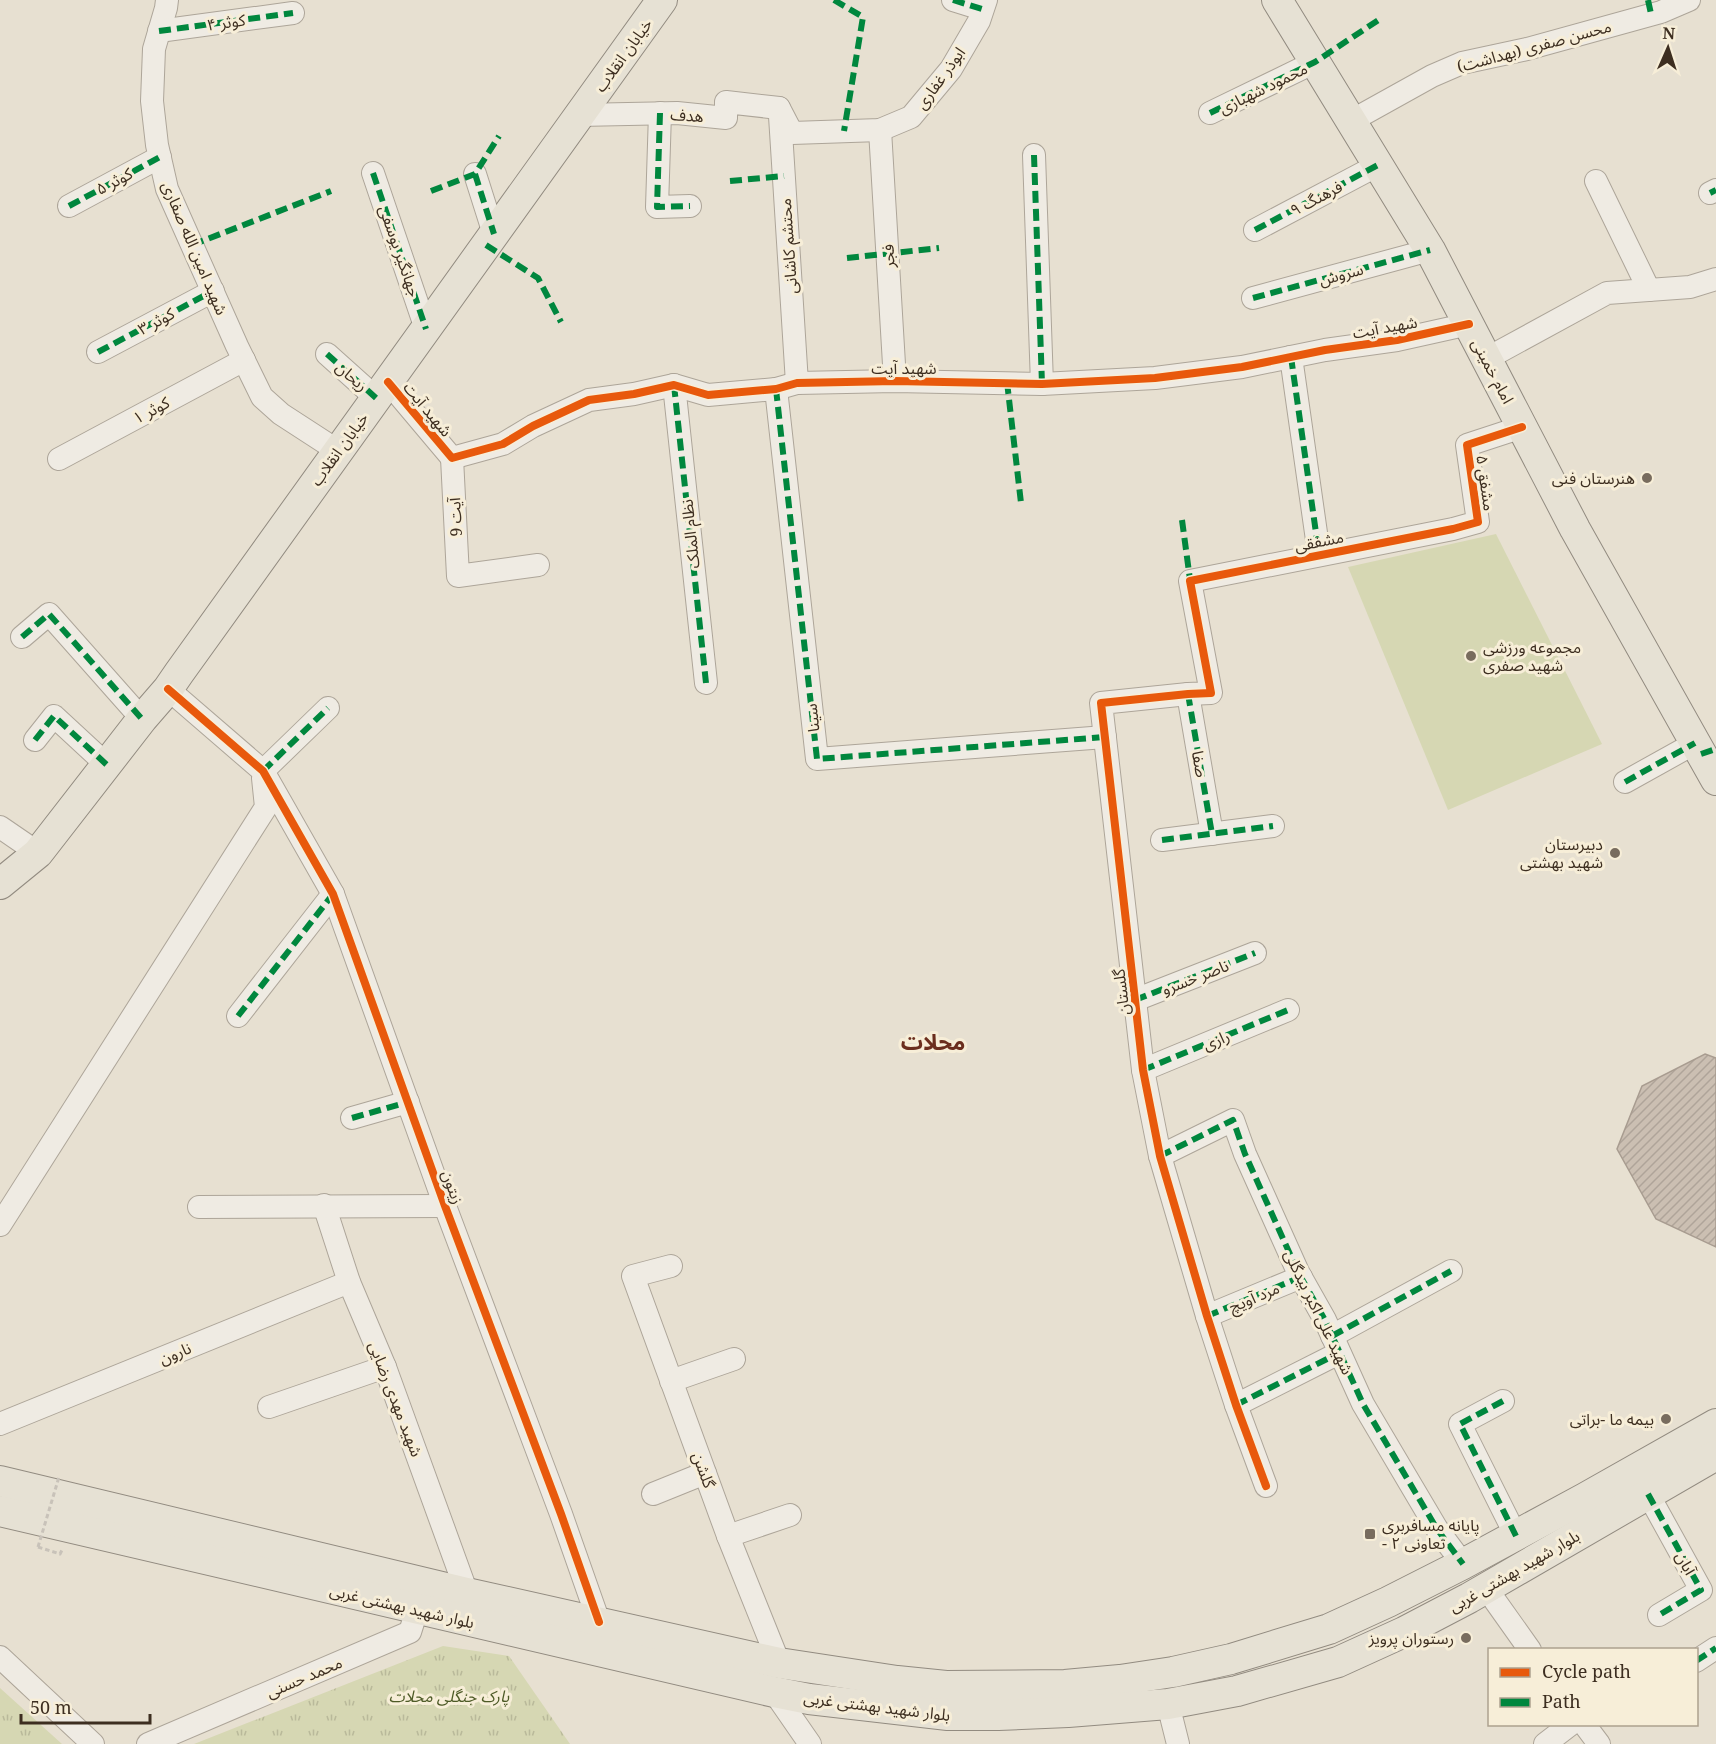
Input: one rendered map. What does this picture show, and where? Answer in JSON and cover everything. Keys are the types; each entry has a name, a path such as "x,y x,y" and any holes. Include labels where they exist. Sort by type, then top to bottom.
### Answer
{"main road":[{"name":"خیابان انقلاب","path":"0,884 38,853 168,689 662,0"},
{"name":"امام خمینی","path":"1277,0 1430,250 1575,529 1704,748 1716,780"},
{"name":"بلوار شهید بهشتی غربی","path":"0,1481 467,1593 779,1663 946,1686 1065,1685 1173,1672 1231,1659 1329,1629 1388,1602 1516,1536 1716,1424"},
{"name":"بلوار شهید بهشتی غربی","path":"0,1511 60,1540 417,1610 809,1699 948,1715 1056,1712 1168,1704 1237,1691 1338,1662 1404,1632 1486,1588 1716,1455"},
{"path":"0,1520 60,1540"}],"street":[{"name":"شهید امین الله صفاری","path":"166,0 166,8 154,50 152,101 167,189 262,397 281,414 338,451"},
{"path":"953,0 984,4"},
{"name":"محسن صفری (بهداشت)","path":"1351,120 1432,76 1462,63 1527,49 1649,7 1689,0"},
{"name":"ابوذر غفاری","path":"779,108 792,133 880,130 911,117 951,69 979,21 984,4"},
{"name":"کوثر ۴","path":"159,31 293,13"},
{"name":"محمود شهبازی","path":"1210,113 1315,62"},
{"name":"هدف","path":"579,115 677,113 726,118 726,102 779,108"},
{"name":"محتشم کاشانی","path":"779,108 786,386"},
{"path":"660,113 657,207 690,206"},
{"name":"فجر","path":"880,130 895,381"},
{"path":"1034,155 1042,384"},
{"name":"کوثر ۵","path":"69,206 160,157"},
{"name":"فرهنگ ۹","path":"1255,230 1378,165"},
{"name":"جهانگیر یوسفی","path":"374,173 426,329"},
{"path":"475,174 494,234"},
{"path":"1596,181 1649,290"},
{"name":"سروش","path":"1253,298 1430,250"},
{"path":"1486,359 1606,292 1690,287 1716,279"},
{"name":"کوثر ۳","path":"98,352 213,291"},
{"name":"شهید آیت","path":"382,390 452,458 503,444 533,426 590,400 634,394 674,385 708,395 786,386 895,381 1042,384 1155,378 1397,340 1468,324"},
{"name":"ریحان","path":"327,354 382,390"},
{"path":"1291,357 1319,554"},
{"name":"کوثر ۱","path":"58,459 244,360"},
{"name":"نظام الملک","path":"674,385 706,683"},
{"name":"سینا","path":"786,386 817,759 1105,737"},
{"name":"مشفق ۵","path":"1453,529 1478,522 1467,445 1522,428"},
{"name":"آیت 9","path":"452,458 458,576 538,565"},
{"name":"مشفقی","path":"1190,581 1453,529"},
{"name":"گلستان","path":"1190,581 1211,693 1188,693 1101,703 1143,1070 1160,1156 1207,1316 1266,1486"},
{"path":"22,637 50,614 142,719"},
{"name":"زیتون","path":"168,689 263,771 333,894 445,1206 557,1503 599,1622"},
{"name":"صفا","path":"1188,693 1212,834"},
{"path":"0,1225 266,807 263,771 328,708"},
{"path":"35,740 54,716 107,765"},
{"path":"1624,782 1704,748"},
{"path":"1162,840 1273,826"},
{"path":"0,827 38,853"},
{"path":"238,1016 333,894"},
{"name":"ناصر خسرو","path":"1135,1000 1256,953"},
{"name":"رازی","path":"1143,1070 1288,1010"},
{"path":"352,1118 408,1102"},
{"name":"شهید علی اکبر بیدگلی","path":"1160,1156 1233,1120 1245,1154 1301,1277 1325,1320 1363,1404 1437,1529 1462,1564"},
{"name":"شهید مهدی رضایی","path":"324,1205 349,1282 385,1367 467,1593"},
{"path":"199,1207 445,1206"},
{"name":"گلشن","path":"670,1266 633,1276 728,1536 779,1663"},
{"path":"1236,1405 1451,1271"},
{"name":"مرد آویچ","path":"1207,1316 1301,1277"},
{"name":"نارون","path":"0,1424 349,1282"},
{"path":"671,1381 734,1359"},
{"path":"268,1407 385,1367"},
{"path":"1503,1401 1460,1424 1516,1536"},
{"path":"653,1494 705,1473"},
{"name":"آبان","path":"1648,1494 1701,1590 1659,1615"},
{"path":"728,1536 790,1515"},
{"path":"1486,1588 1529,1648"},
{"name":"محمد حسنی","path":"148,1744 410,1632 417,1610"},
{"path":"1698,1660 1716,1648"},
{"path":"0,1657 93,1744"},
{"path":"774,1692 810,1744"},
{"path":"1168,1704 1178,1744"},
{"path":"1545,1744 1570,1726"},
{"path":"1585,1726 1599,1744"}],"path":[{"path":"59,1477 38,1547 60,1540"}],"green space":[{"name":"مجموعه ورزشی شهید صفری","path":"1496,534 1602,744 1448,810 1348,567"},
{"name":"پارک جنگلی محلات","path":"443,1646 509,1656 570,1744 194,1744"},
{"path":"0,1688 62,1744 0,1744"}],"building":[{"path":"1705,1054 1716,1058 1716,1247 1656,1219 1617,1149 1642,1086"}],"marked path":[{"path":"834,0 863,17 844,131"},
{"path":"953,0 982,9"},
{"path":"1648,0 1651,14"},
{"path":"159,31 293,13"},
{"path":"1210,113 1315,62 1380,19"},
{"path":"660,113 657,207 690,206"},
{"path":"431,191 475,174 499,136"},
{"path":"1034,155 1042,384"},
{"path":"69,206 160,157"},
{"path":"1255,230 1378,165"},
{"path":"373,173 426,329"},
{"path":"475,174 494,234"},
{"path":"730,181 784,176"},
{"path":"1710,193 1716,190"},
{"path":"192,245 331,191"},
{"path":"486,245 538,278 561,322"},
{"path":"847,258 939,248"},
{"path":"1253,298 1430,250"},
{"path":"98,352 213,291"},
{"path":"327,354 376,398"},
{"path":"1291,357 1319,554"},
{"path":"1007,382 1021,503"},
{"path":"674,385 706,683"},
{"path":"776,389 817,759 1105,737"},
{"path":"1182,520 1191,587"},
{"path":"22,637 49,614 142,719"},
{"path":"1188,694 1212,834"},
{"path":"263,771 328,708"},
{"path":"35,740 54,716 107,765"},
{"path":"1625,782 1695,743"},
{"path":"1701,754 1716,749"},
{"path":"1162,840 1273,826"},
{"path":"238,1016 333,894"},
{"path":"1135,1000 1255,953"},
{"path":"1143,1070 1288,1010"},
{"path":"352,1118 408,1102"},
{"path":"1160,1156 1233,1120 1245,1154 1298,1272 1325,1320 1363,1404 1437,1529 1463,1564"},
{"path":"1332,1336 1451,1271"},
{"path":"1207,1316 1301,1277"},
{"path":"1236,1405 1339,1353"},
{"path":"1503,1401 1460,1424 1516,1536"},
{"path":"1648,1494 1701,1590 1659,1615"},
{"path":"1698,1660 1716,1648"}],"cycle path":[{"path":"388,382 452,458 503,444 533,426 589,400 634,394 674,385 708,395 776,389 797,383 895,381 1042,384 1155,378 1242,367 1325,350 1397,340 1469,324"},
{"path":"1266,1486 1207,1316 1160,1156 1143,1070 1101,703 1211,693 1190,581 1453,529 1478,522 1467,445 1522,427"},
{"path":"168,689 263,771 333,894 445,1206 561,1514 599,1622"}],"place":[{"name":"هنرستان فنی","path":"1647,478"},
{"name":"مجموعه ورزشی شهید صفری","path":"1471,656"},
{"name":"دبیرستان شهید بهشتی","path":"1615,853"},
{"name":"بیمه ما -براتی","path":"1666,1419"},
{"name":"پایانه مسافربری - تعاونی ۲","path":"1370,1534"},
{"name":"رستوران پرویز","path":"1466,1638"}],"district":[{"name":"محلات","path":"933,1041"}]}
